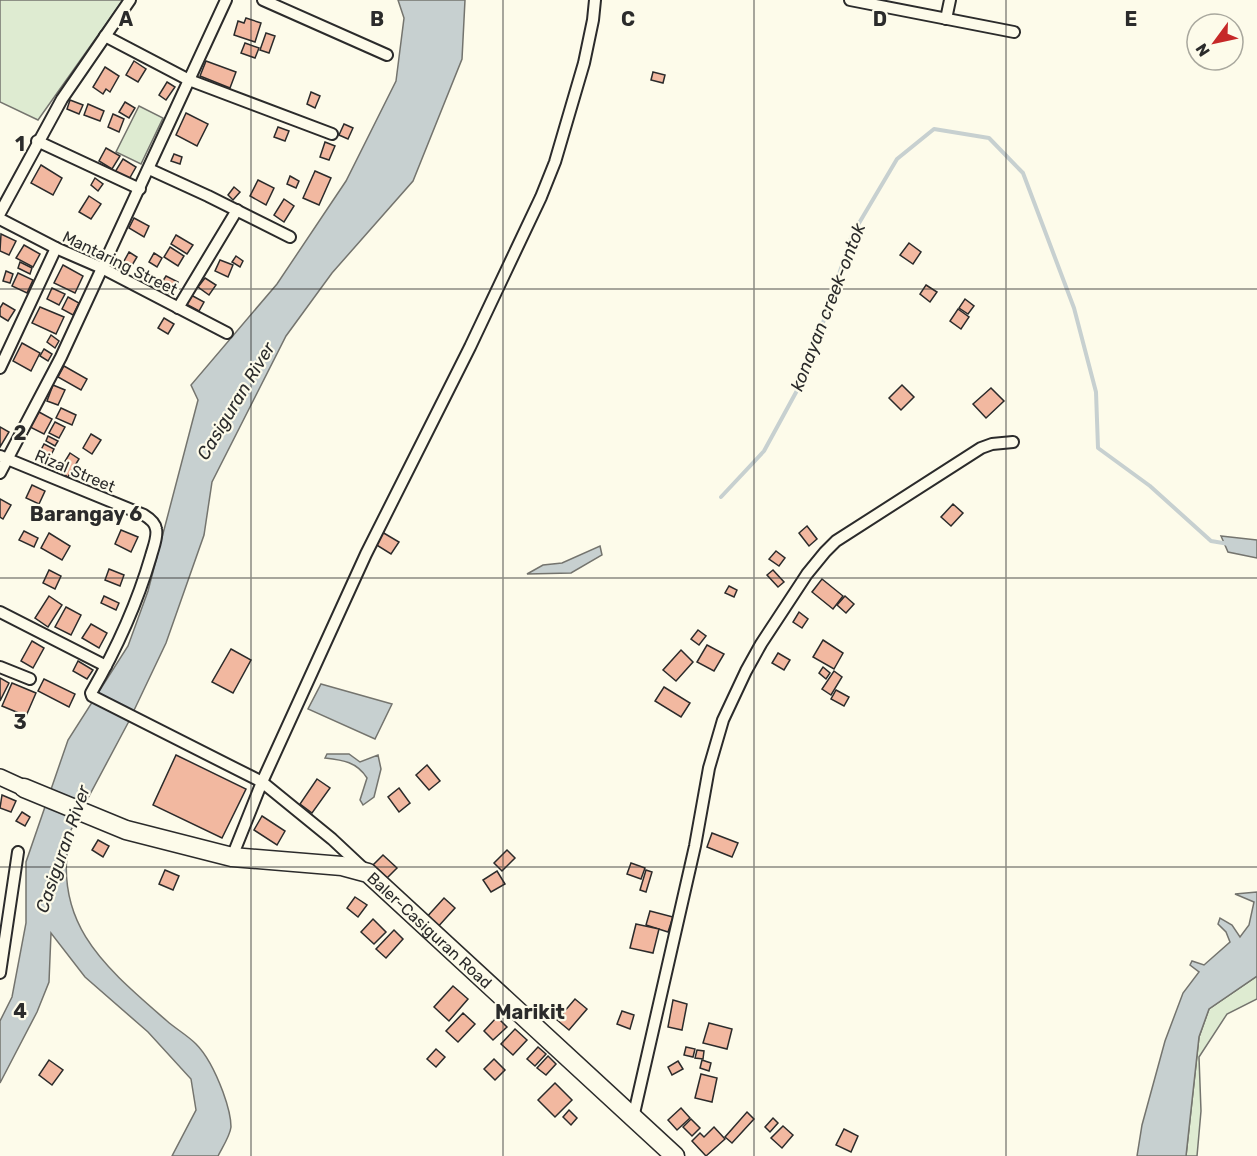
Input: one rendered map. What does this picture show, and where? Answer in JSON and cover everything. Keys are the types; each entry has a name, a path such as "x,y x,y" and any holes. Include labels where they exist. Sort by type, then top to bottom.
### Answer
{"main road":[{"path":"0,777 24,788"},
{"name":"Baler-Casiguran Road","path":"24,788 126,830 232,857 342,866 368,873 675,1156"}],"street":[{"path":"0,213 37,141 62,99 129,0"},
{"path":"0,473 3,457 61,357 226,0"},
{"path":"263,0 387,55"},
{"path":"232,857 262,782 366,554 470,347 541,197 555,162 584,63 595,0"},
{"path":"850,0 895,4 946,19 1014,32"},
{"path":"946,19 950,0"},
{"path":"105,36 189,80 332,134"},
{"path":"37,141 140,189"},
{"path":"149,169 290,237"},
{"path":"178,308 237,210"},
{"name":"Mantaring Street","path":"0,219 56,248 102,268 227,333"},
{"path":"0,368 56,248"},
{"path":"633,1118 694,846 708,768 723,720 746,671 807,574 836,541 981,448 992,444 1013,442"},
{"name":"Rizal Street","path":"3,457 144,515 154,524 155,540 138,594 106,666"},
{"path":"0,612 106,666 91,693 94,697 262,782 332,839 368,873"},
{"path":"0,666 30,679"},
{"path":"0,973 18,852"}],"green space":[{"path":"0,0 123,0 38,120 0,102"},
{"path":"139,106 163,118 141,164 116,152"},
{"path":"1257,976 1257,999 1227,1014 1199,1057 1201,1111 1197,1156 1186,1156 1199,1037 1209,1009"}],"water":[{"name":"Casiguran River","path":"398,0 465,0 462,59 413,181 332,273 286,336 212,482 204,535 166,643 128,723 71,830 66,862 68,891 75,917 88,940 123,981 193,1041 208,1060 223,1092 231,1127 218,1156 172,1156 196,1110 191,1079 148,1032 85,977 51,933 49,982 37,1012 0,1083 0,1021 12,997 26,923 26,862 68,740 128,646 148,591 198,400 191,385 277,284 346,181 396,81 404,18"},
{"path":"1221,536 1257,540 1257,558 1228,552"},
{"path":"600,546 602,555 571,573 527,574 543,565 562,563"},
{"path":"321,684 392,704 375,739 308,709"},
{"path":"327,754 349,754 360,762 378,755 381,769 374,797 363,805 360,800 367,778 359,768 349,763 325,758"},
{"path":"1257,892 1257,976 1209,1009 1199,1037 1186,1156 1137,1156 1142,1125 1165,1041 1183,993 1199,972 1190,965 1192,961 1204,965 1230,942 1226,932 1218,924 1220,918 1232,925 1240,937 1249,925 1254,902 1235,894"}],"building":[{"path":"246,18 261,23 255,42 234,35 238,21 244,23"},
{"path":"266,33 275,36 269,53 260,50"},
{"path":"245,43 259,48 255,58 241,53"},
{"path":"134,61 146,69 138,82 126,75"},
{"path":"206,61 236,72 230,88 200,76"},
{"path":"105,67 119,76 110,92 106,89 103,94 93,87"},
{"path":"653,72 665,75 663,83 651,80"},
{"path":"167,82 175,87 166,100 159,95"},
{"path":"311,92 320,96 315,108 307,104"},
{"path":"70,100 83,105 79,114 67,109"},
{"path":"125,102 135,108 129,118 119,112"},
{"path":"88,104 104,111 100,121 84,115"},
{"path":"186,113 208,124 197,146 176,135"},
{"path":"113,114 124,119 119,132 108,127"},
{"path":"344,124 353,128 348,139 339,135"},
{"path":"278,127 289,131 285,141 274,137"},
{"path":"325,142 335,146 329,160 320,157"},
{"path":"106,148 120,156 112,169 99,161"},
{"path":"174,154 182,157 180,164 171,161"},
{"path":"123,159 136,167 128,181 115,172"},
{"path":"41,165 62,178 53,195 31,183"},
{"path":"315,171 331,178 319,205 303,198"},
{"path":"290,176 299,181 296,188 287,184"},
{"path":"95,178 103,184 98,191 91,185"},
{"path":"258,180 274,188 266,205 250,196"},
{"path":"234,187 240,192 233,200 228,195"},
{"path":"89,196 101,204 91,219 79,212"},
{"path":"284,199 294,206 284,222 274,215"},
{"path":"134,218 149,226 144,237 129,228"},
{"path":"1,234 16,241 9,255 0,251"},
{"path":"176,235 193,245 187,254 171,244"},
{"path":"909,243 921,252 913,264 900,255"},
{"path":"24,245 40,254 33,267 16,258"},
{"path":"170,247 184,256 178,266 164,257"},
{"path":"129,252 137,257 131,267 123,263"},
{"path":"154,253 162,258 157,267 149,262"},
{"path":"236,256 243,261 240,267 232,262"},
{"path":"220,260 233,265 228,277 215,271"},
{"path":"20,262 32,268 30,274 18,268"},
{"path":"63,265 83,276 75,293 54,283"},
{"path":"6,271 13,274 10,283 3,281"},
{"path":"18,273 33,280 27,293 12,286"},
{"path":"166,276 178,282 171,294 159,287"},
{"path":"205,278 216,285 209,295 198,287"},
{"path":"926,285 937,292 930,302 920,294"},
{"path":"52,288 65,294 59,305 47,299"},
{"path":"191,295 204,302 199,311 186,304"},
{"path":"68,297 79,303 73,315 62,309"},
{"path":"965,299 974,306 968,314 959,308"},
{"path":"3,303 15,310 8,321 0,316"},
{"path":"40,307 64,317 56,334 32,323"},
{"path":"958,309 969,317 961,329 950,321"},
{"path":"164,318 174,324 168,334 158,328"},
{"path":"51,335 59,341 55,348 47,342"},
{"path":"22,343 40,353 31,371 13,361"},
{"path":"44,349 52,354 48,361 40,356"},
{"path":"64,366 87,379 81,390 58,377"},
{"path":"53,385 65,390 58,405 47,401"},
{"path":"902,385 914,397 901,410 889,398"},
{"path":"991,388 1004,401 986,418 973,404"},
{"path":"61,408 76,415 72,425 56,418"},
{"path":"39,412 52,419 44,434 30,427"},
{"path":"55,422 65,427 59,438 49,433"},
{"path":"0,427 9,432 0,447"},
{"path":"91,434 101,440 92,454 83,448"},
{"path":"48,436 58,441 55,446 46,441"},
{"path":"44,444 54,449 47,463 37,458"},
{"path":"70,453 79,459 68,477 59,471"},
{"path":"32,485 45,491 39,504 26,498"},
{"path":"0,499 11,505 3,519 0,517"},
{"path":"953,504 963,513 951,526 941,517"},
{"path":"807,526 817,539 809,546 799,533"},
{"path":"121,530 138,537 131,552 115,544"},
{"path":"24,531 38,538 34,547 19,540"},
{"path":"382,532 399,542 391,554 375,544"},
{"path":"49,533 70,546 62,560 41,548"},
{"path":"776,551 785,558 779,566 769,559"},
{"path":"109,569 124,575 120,586 105,580"},
{"path":"49,570 61,576 55,589 43,583"},
{"path":"773,570 784,582 778,587 767,575"},
{"path":"822,579 843,596 833,609 812,592"},
{"path":"729,586 737,590 734,597 725,593"},
{"path":"49,596 62,605 48,627 35,618"},
{"path":"104,596 119,603 116,610 101,603"},
{"path":"845,596 854,604 846,613 837,605"},
{"path":"66,607 81,615 71,635 55,627"},
{"path":"799,612 808,619 802,628 793,622"},
{"path":"91,624 107,633 99,648 82,638"},
{"path":"698,630 706,636 699,645 691,639"},
{"path":"823,640 843,653 834,669 813,657"},
{"path":"32,641 44,648 33,668 21,661"},
{"path":"707,645 724,654 714,671 697,662"},
{"path":"231,649 251,660 233,693 212,682"},
{"path":"681,650 693,662 676,681 663,670"},
{"path":"778,653 790,660 784,670 772,663"},
{"path":"78,661 93,670 87,679 73,671"},
{"path":"823,667 830,673 826,679 819,673"},
{"path":"834,671 842,677 831,695 822,689"},
{"path":"0,678 9,683 0,701"},
{"path":"44,679 75,694 69,707 38,691"},
{"path":"12,683 36,693 26,716 2,706"},
{"path":"664,687 690,703 681,717 655,701"},
{"path":"836,690 849,697 844,706 831,699"},
{"path":"176,755 246,789 222,838 153,805"},
{"path":"427,765 440,781 429,790 416,775"},
{"path":"317,779 330,788 312,813 300,804"},
{"path":"399,788 410,803 399,812 388,797"},
{"path":"2,795 16,801 11,812 0,808"},
{"path":"22,812 30,817 25,826 16,821"},
{"path":"262,816 285,831 277,845 254,830"},
{"path":"712,833 738,843 732,857 707,847"},
{"path":"98,840 109,846 103,857 92,850"},
{"path":"507,850 515,858 502,871 494,863"},
{"path":"383,855 397,868 387,878 373,865"},
{"path":"631,863 645,868 641,879 627,874"},
{"path":"165,870 179,876 173,890 159,884"},
{"path":"646,870 652,872 646,892 640,890"},
{"path":"497,871 505,884 491,892 483,880"},
{"path":"355,897 367,905 358,917 347,908"},
{"path":"444,898 455,908 436,929 425,919"},
{"path":"650,911 673,917 668,932 646,925"},
{"path":"373,919 386,932 374,944 361,932"},
{"path":"636,924 659,929 653,953 630,948"},
{"path":"394,930 403,939 386,958 376,949"},
{"path":"453,986 468,999 449,1021 434,1007"},
{"path":"575,999 587,1009 569,1030 557,1020"},
{"path":"673,1000 687,1004 682,1030 668,1027"},
{"path":"622,1011 634,1015 630,1029 617,1024"},
{"path":"463,1013 475,1024 458,1042 446,1031"},
{"path":"497,1017 507,1027 493,1040 484,1031"},
{"path":"709,1023 732,1029 727,1049 703,1043"},
{"path":"515,1029 527,1040 513,1055 501,1044"},
{"path":"538,1047 546,1054 535,1066 527,1059"},
{"path":"686,1047 695,1049 693,1057 684,1055"},
{"path":"436,1049 445,1057 436,1067 427,1059"},
{"path":"697,1050 704,1051 703,1059 695,1058"},
{"path":"548,1056 556,1064 546,1075 537,1068"},
{"path":"494,1059 505,1070 495,1080 484,1069"},
{"path":"49,1060 63,1070 52,1085 39,1075"},
{"path":"702,1060 711,1063 709,1071 700,1068"},
{"path":"678,1061 683,1069 672,1075 668,1067"},
{"path":"701,1074 717,1078 712,1102 695,1098"},
{"path":"555,1083 572,1100 555,1117 538,1100"},
{"path":"681,1108 690,1118 677,1130 668,1120"},
{"path":"569,1110 577,1118 571,1125 563,1117"},
{"path":"747,1112 754,1119 732,1143 725,1137"},
{"path":"773,1118 778,1123 770,1132 765,1127"},
{"path":"691,1119 700,1128 692,1136 683,1127"},
{"path":"783,1126 793,1135 782,1148 771,1138"},
{"path":"714,1127 725,1139 706,1156 692,1141 700,1133 704,1137"},
{"path":"844,1129 858,1136 851,1152 836,1145"}],"waterway":[{"name":"konayan creek-ontok","path":"721,497 764,451 806,374 852,235 897,159 934,129 989,138 1023,173 1074,308 1096,392 1098,448 1150,486 1211,541 1229,544"}],"district":[{"name":"Barangay 6","path":"86,514"},
{"name":"Marikit","path":"530,1012"}]}
